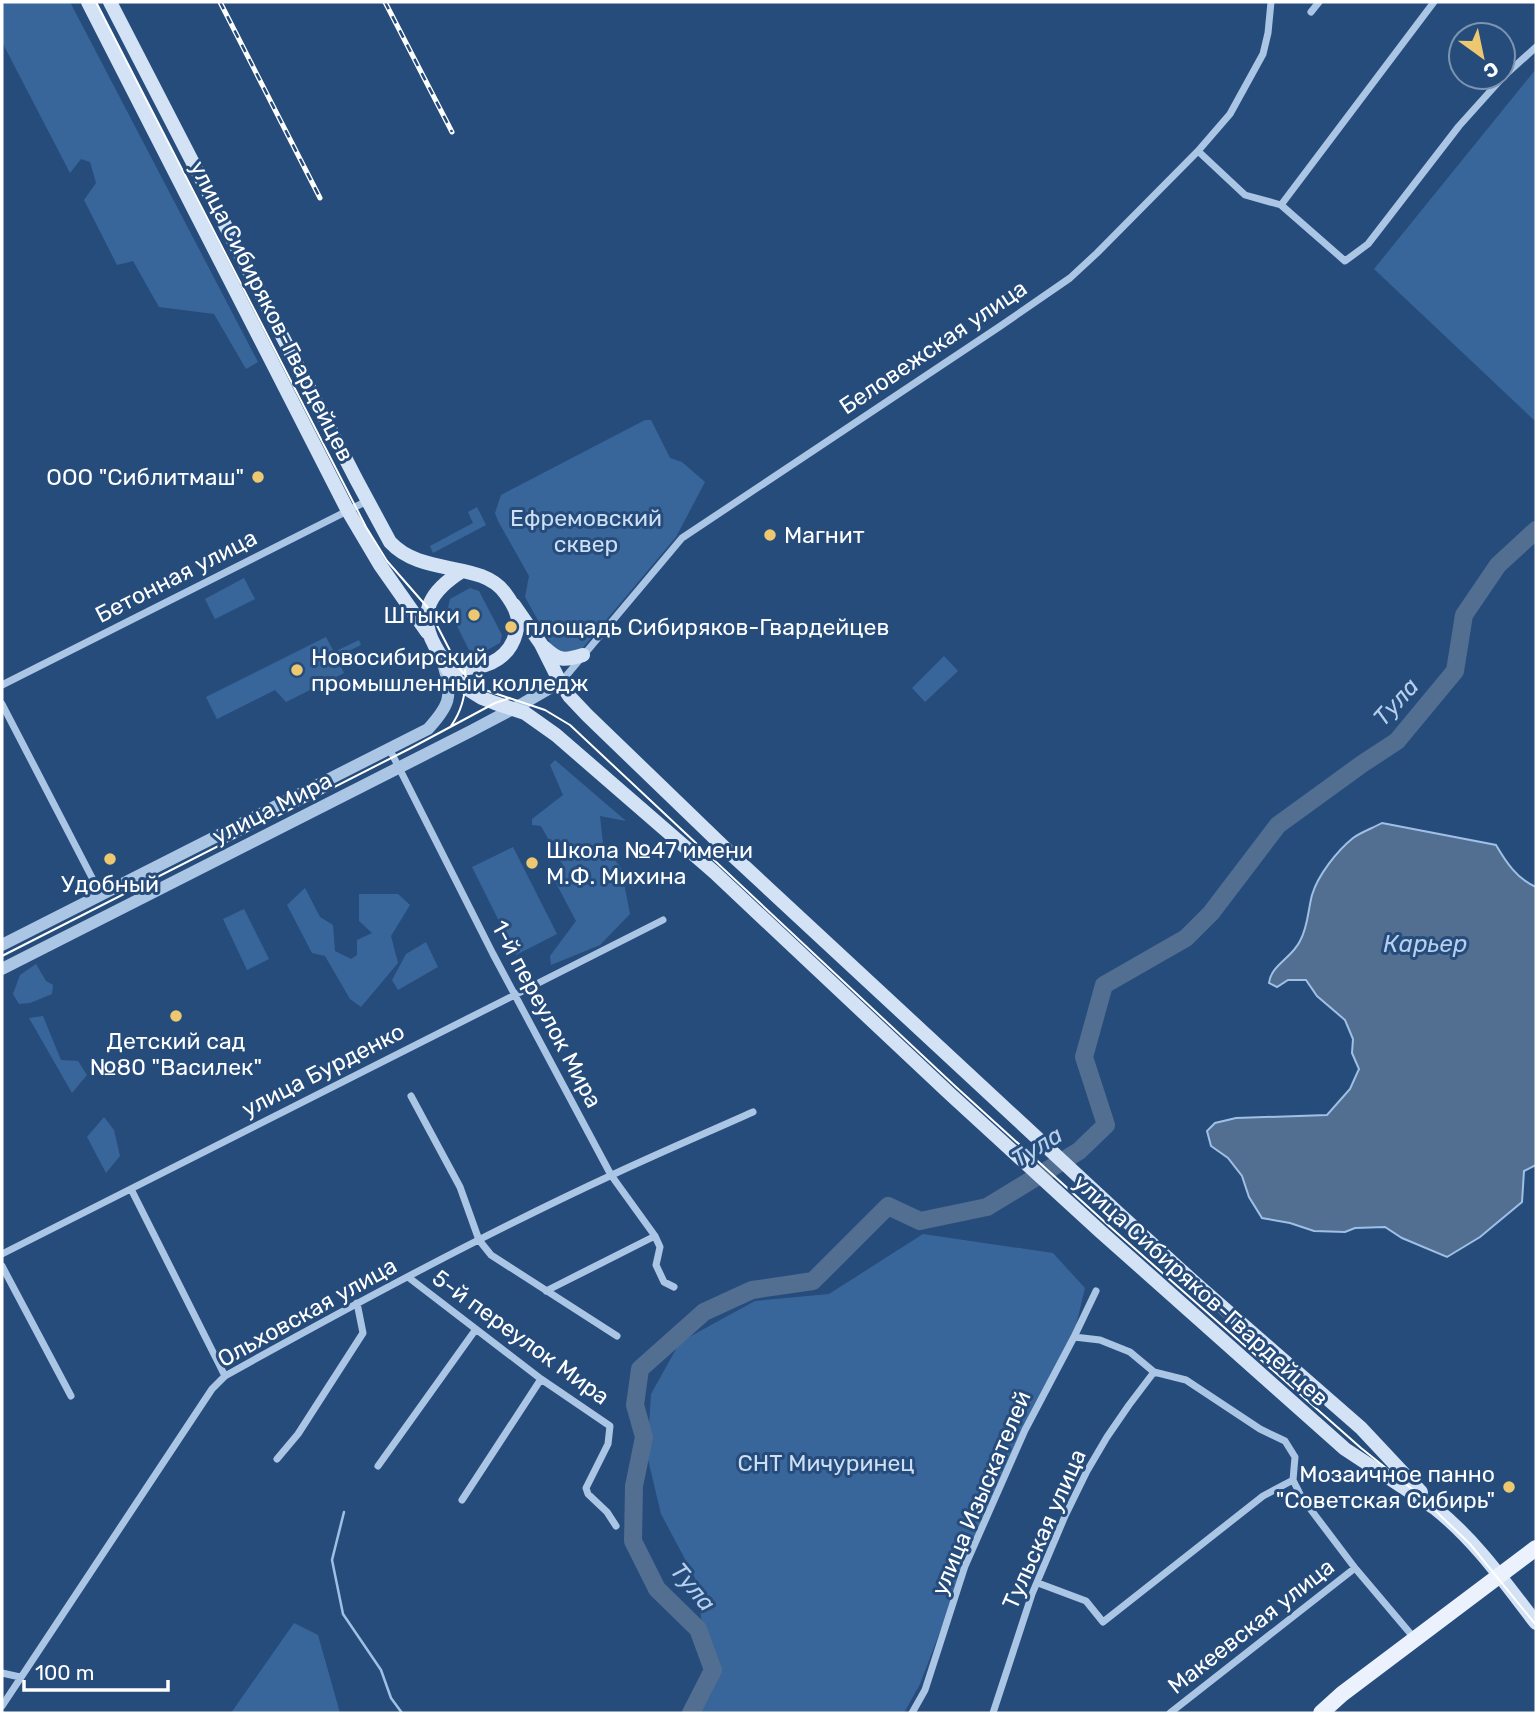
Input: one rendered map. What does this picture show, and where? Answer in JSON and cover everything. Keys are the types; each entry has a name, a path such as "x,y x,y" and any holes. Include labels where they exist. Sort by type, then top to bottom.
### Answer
{"main road":[{"name":"улица Сибиряков-Гвардейцев","path":"88,2 348,511 380,565 428,634"},
{"name":"улица Сибиряков-Гвардейцев","path":"110,2 390,542 398,550 420,561 462,571"},
{"path":"208,235 226,227"},
{"path":"462,571 474,572 489,579 503,589 514,605 518,622 513,643 498,659 482,667 452,666 440,656 428,634 426,618 430,602 446,581 462,571"},
{"name":"улица Сибиряков-Гвардейцев","path":"514,605 541,644 560,682 587,715 720,844 967,1074 1195,1283 1361,1428 1436,1509 1472,1543 1536,1623"},
{"path":"541,644 553,656 567,660 583,654"},
{"name":"улица Сибиряков-Гвардейцев","path":"440,656 460,683 482,698 525,713 548,728 714,872 950,1094 1345,1449 1436,1509"},
{"path":"1321,1713 1342,1694 1536,1548"}],"street":[{"name":"Беловежская улица","path":"560,682 682,537 1070,278 1141,210 1230,114 1263,54 1268,33 1270,2"},
{"path":"1311,12 1319,2"},
{"path":"1281,205 1434,2"},
{"path":"1517,64 1536,47"},
{"path":"1198,151 1245,195 1281,205 1345,261 1368,244 1459,126 1490,91"},
{"name":"Бетонная улица","path":"2,685 367,501"},
{"path":"389,748 428,729 440,716 448,701 449,682 440,656"},
{"name":"улица Мира","path":"2,969 513,709 560,682"},
{"path":"2,704 101,895"},
{"name":"улица Мира","path":"2,945 389,748"},
{"name":"1-й переулок Мира","path":"389,748 515,995 611,1175 655,1237 660,1247 656,1265 664,1282 674,1287"},
{"name":"улица Бурденко","path":"2,1254 663,920"},
{"path":"411,1096 460,1187 479,1240 491,1255 617,1336"},
{"name":"Ольховская улица","path":"2,1706 212,1389 225,1376 479,1240 611,1175 753,1112"},
{"path":"131,1189 225,1376"},
{"path":"546,1291 655,1237"},
{"path":"2,1266 71,1396"},
{"name":"5-й переулок Мира","path":"408,1277 541,1379 610,1426 608,1444 586,1488 588,1494 607,1512 616,1526"},
{"name":"улица Изыскателей","path":"912,1713 925,1690 965,1566 1025,1430 1096,1291"},
{"path":"277,1459 298,1434 363,1333 357,1303"},
{"path":"378,1466 475,1329"},
{"path":"1038,1583 1086,1601 1103,1622 1263,1496 1293,1480 1295,1457 1285,1441 1259,1429 1186,1380 1154,1372 1130,1352 1100,1339 1074,1337"},
{"name":"Тульская улица","path":"993,1713 1032,1594 1065,1516 1087,1471 1129,1405 1154,1372"},
{"path":"462,1500 541,1379"},
{"name":"Макеевская улица","path":"1293,1480 1302,1498 1355,1568 1415,1639"},
{"name":"Макеевская улица","path":"1170,1713 1355,1568"},
{"path":"2,1673 20,1677"}],"green space":[{"path":"2,2 70,2 258,362 246,369 214,314 159,307 133,261 117,265 84,200 96,183 90,162 81,159 70,173 2,42"},
{"path":"1536,69 1536,422 1374,269"},
{"name":"Ефремовский сквер","path":"645,420 651,420 670,458 682,462 705,482 676,537 581,650 564,656 555,651 525,597 529,576 495,513 501,495"},
{"path":"477,507 486,525 433,553 430,546 473,523 468,512"},
{"path":"244,578 255,599 215,619 205,599"},
{"path":"470,588 479,591 502,635 500,643 480,654 470,652 448,608 450,599"},
{"path":"326,637 334,652 359,640 361,645 336,657 344,673 286,702 275,690 217,719 206,697"},
{"path":"944,656 958,671 925,702 912,688"},
{"path":"555,760 626,821 600,816 603,844 621,868 630,914 600,945 551,965 550,956 576,921 556,883 565,869 541,826 532,825 532,819 563,795 550,765"},
{"path":"513,847 557,934 516,955 472,867"},
{"path":"305,888 320,917 333,925 335,951 351,959 357,955 357,940 372,933 359,921 359,894 398,894 410,905 391,936 398,963 361,1007 350,999 325,956 312,953 287,905"},
{"path":"244,909 269,959 247,970 223,919"},
{"path":"426,942 438,967 398,990 392,980 406,954"},
{"path":"36,964 46,981 53,985 52,994 30,1003 19,1004 13,994 20,975"},
{"path":"43,1016 61,1060 78,1061 87,1075 72,1093 29,1018"},
{"path":"104,1117 114,1130 120,1156 106,1173 87,1137"},
{"name":"СНТ Мичуринец","path":"923,1234 1053,1253 1085,1288 1073,1338 1025,1430 965,1566 920,1684 904,1713 690,1713 708,1661 695,1578 661,1514 647,1455 651,1394 680,1342 755,1301 829,1294"},
{"path":"294,1623 318,1635 340,1713 231,1713"}],"water":[{"name":"Карьер","path":"1382,823 1496,845 1518,875 1536,887 1536,1165 1524,1171 1522,1202 1480,1237 1447,1257 1402,1238 1385,1227 1355,1228 1345,1232 1314,1231 1262,1218 1249,1197 1242,1176 1228,1158 1211,1146 1207,1131 1215,1123 1236,1118 1327,1115 1350,1089 1359,1069 1352,1053 1353,1039 1345,1020 1317,996 1306,980 1288,980 1277,987 1269,983 1274,971 1300,941 1315,887 1329,864 1353,838"}],"waterway":[{"name":"Тула","path":"691,1713 713,1670 698,1629 657,1589 633,1541 634,1486 644,1437 635,1405 640,1369 704,1312 752,1290 813,1281 888,1206 920,1221 987,1207 1079,1151 1106,1125 1084,1057 1104,985 1186,938 1211,913 1278,825 1397,741 1455,671 1464,615 1498,565 1536,530"},
{"path":"344,1512 332,1560 343,1614 381,1670 391,1698 402,1713"}],"tram line":[{"path":"96,2 366,527 387,561 428,608 459,668 473,684 545,710 570,725 956,1087 1108,1225 1361,1448 1417,1493 1470,1544 1536,1625"},
{"path":"451,726 463,700 465,670"},
{"path":"2,956 495,703 510,698"}],"railway":[{"path":"220,2 320,198"},
{"path":"385,2 452,132"}],"place":[{"name":"ООО \"Сиблитмаш\"","path":"258,477"},
{"name":"Магнит","path":"770,535"},
{"name":"Штыки","path":"474,615"},
{"name":"площадь Сибиряков-Гвардейцев","path":"511,627"},
{"name":"Новосибирский промышленный колледж","path":"297,670"},
{"name":"Удобный","path":"110,859"},
{"name":"Школа №47 имени М.Ф. Михина","path":"532,863"},
{"name":"Детский сад №80 \"Василек\"","path":"176,1016"},
{"name":"Мозаичное панно \"Советская Сибирь\"","path":"1509,1487"}]}
